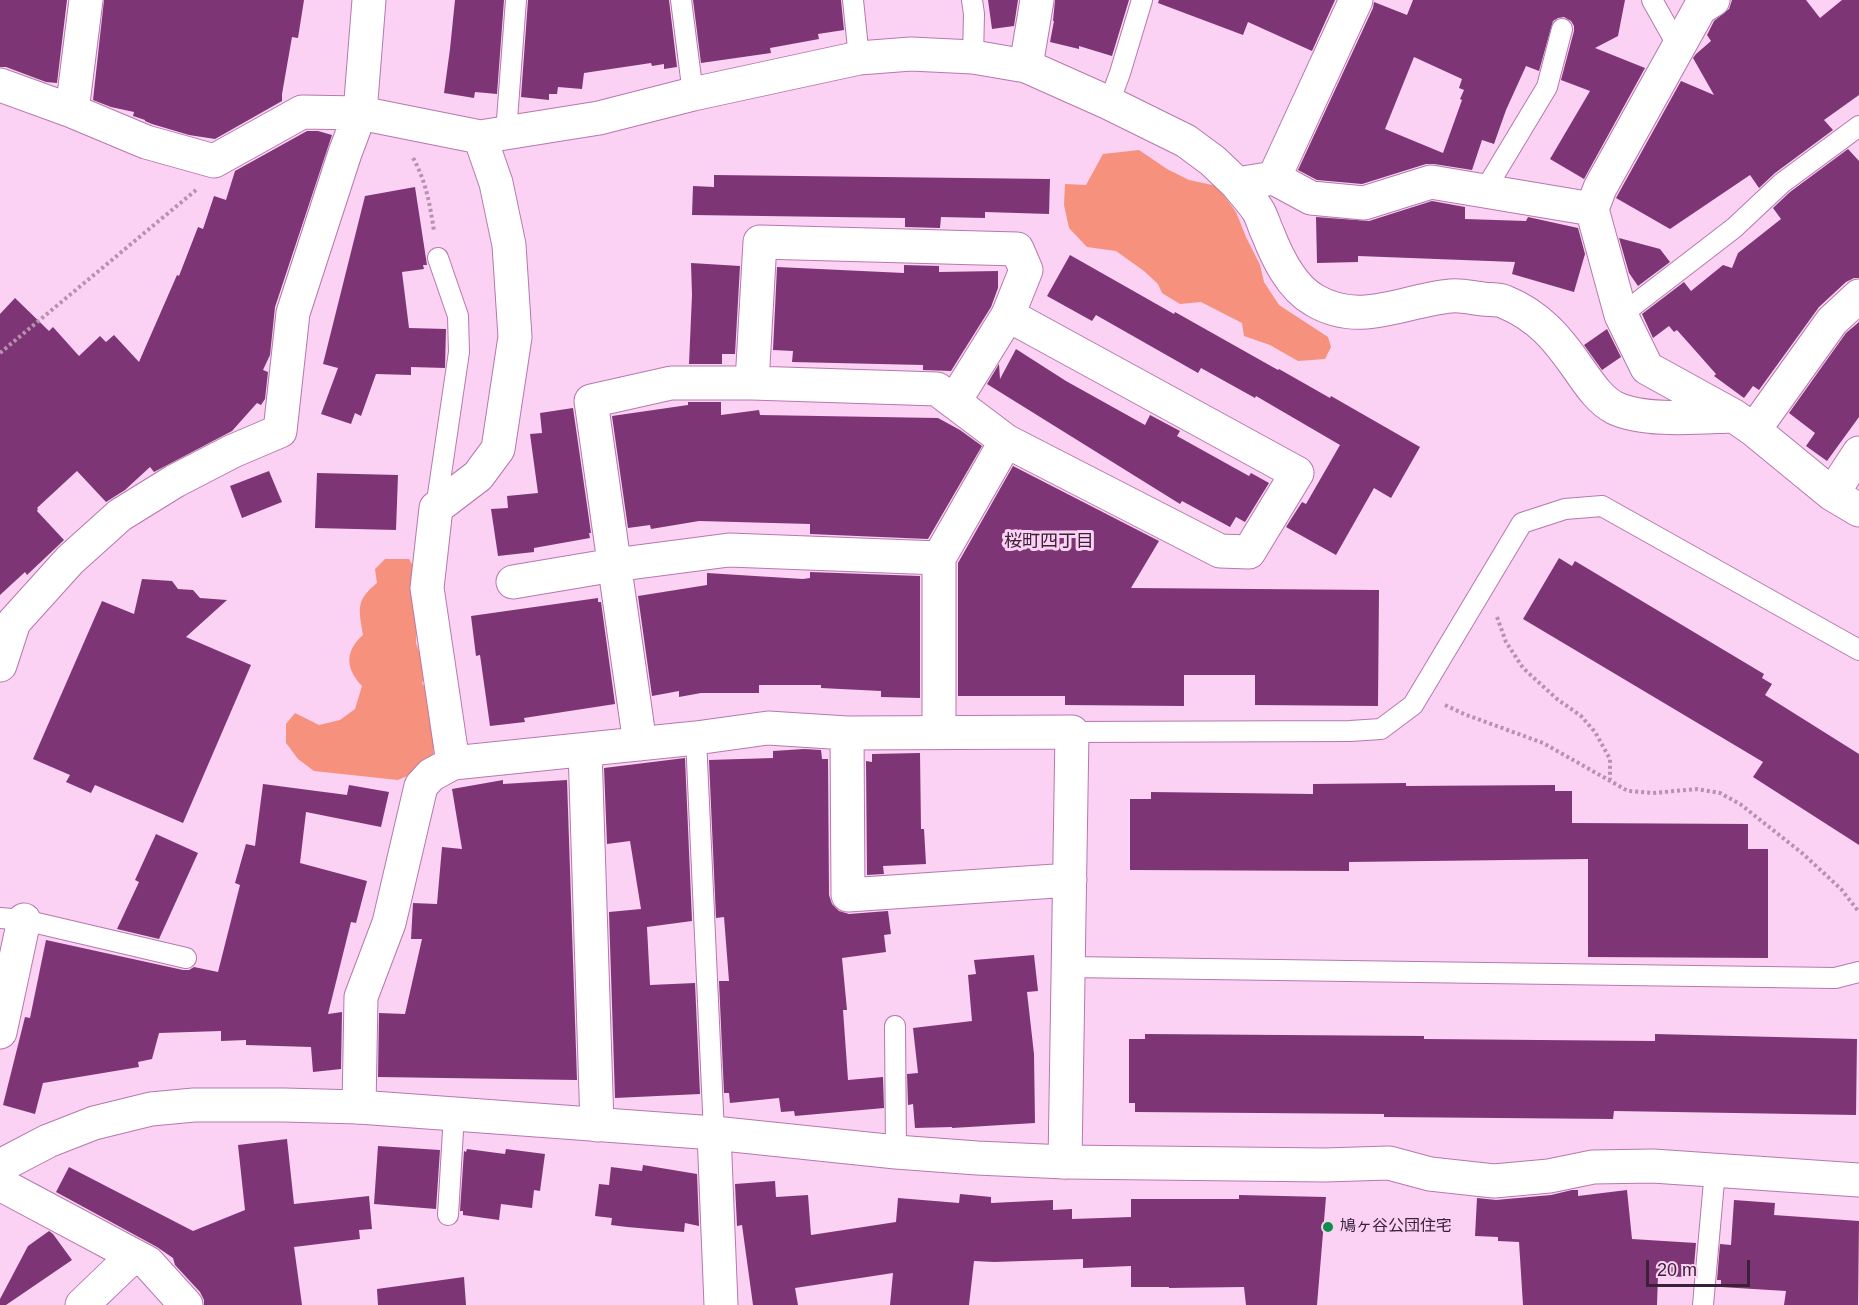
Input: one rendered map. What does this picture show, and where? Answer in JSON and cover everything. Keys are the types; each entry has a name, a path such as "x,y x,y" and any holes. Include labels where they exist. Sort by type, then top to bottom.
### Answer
{"street":[{"path":"72,111 86,0"},
{"path":"4,635 70,560 120,515 175,481 233,451 280,431 293,313 360,113 369,0"},
{"path":"1026,66 1037,0"},
{"path":"1274,178 1356,0"},
{"path":"1713,0 1700,8 1600,188 1592,209 1621,315 1647,368 1744,423 1845,502 1859,453"},
{"path":"0,85 72,111 146,142 214,161 302,112 360,113 493,135 599,118 693,94 859,58 911,54 973,57 1026,66 1186,141 1213,161 1237,184 1257,209 1286,269 1298,286 1314,300 1334,308 1357,313 1379,312 1430,299 1454,296 1504,301 1545,326 1597,393 1615,408 1638,414 1744,423"},
{"path":"453,763 427,588 436,508 478,477 498,449 515,338 508,245 496,183 493,135"},
{"path":"1237,184 1274,178 1311,198 1364,202 1431,182 1592,209"},
{"path":"752,383 760,242 1017,249 1026,270 1008,315 954,402"},
{"path":"1744,423 1832,321 1859,296"},
{"path":"640,744 591,401 671,383 752,383 937,389 1006,441 1220,550 1249,552 1297,473 1008,315"},
{"path":"939,732 939,558 1006,441"},
{"path":"513,582 614,565 729,550 939,558"},
{"path":"359,1107 361,997 389,923 421,786 431,775 453,763 696,738 768,728 847,733 1072,732 1065,1162"},
{"path":"847,733 848,895 1070,880"},
{"path":"585,750 597,1125"},
{"path":"0,1032 12,919"},
{"path":"0,1166 48,1141 94,1123 151,1109 194,1105 359,1107 714,1133 896,1152 1065,1162 1325,1165 1389,1163 1430,1174 1494,1181 1549,1176 1593,1167 1653,1166 1859,1180"},
{"path":"714,1133 721,1305"},
{"path":"0,1184 148,1263 186,1305"},
{"path":"82,1305 133,1256"}],"lane":[{"path":"493,135 516,0"},
{"path":"681,0 693,94"},
{"path":"853,0 859,58"},
{"path":"972,0 973,57"},
{"path":"1108,103 1120,73 1142,0"},
{"path":"1652,0 1679,48"},
{"path":"1485,190 1546,87 1562,29"},
{"path":"1621,315 1734,228 1782,183 1859,126"},
{"path":"436,508 459,352 458,316 438,258"},
{"path":"1072,732 1381,729 1413,705 1522,523 1565,510 1602,506 1859,650"},
{"path":"696,738 714,1133"},
{"path":"12,919 186,958"},
{"path":"1068,967 1835,978 1859,972"},
{"path":"895,1026 896,1152"},
{"path":"448,1215 454,1114"},
{"path":"1703,1305 1715,1170"}],"path":[{"path":"0,353 211,178 214,161"},
{"path":"429,197 438,258"},
{"path":"1477,598 1496,615 1506,642 1523,668 1557,699 1581,716 1595,732 1610,759 1610,780"},
{"path":"1420,692 1464,714 1543,743 1628,791 1697,789 1720,793 1740,804 1802,853 1841,889 1859,912"}],"shaded area":[{"path":"1139,150 1167,169 1189,180 1217,186 1236,212 1260,265 1264,282 1279,305 1328,337 1331,347 1325,359 1298,361 1270,345 1244,336 1242,323 1201,302 1180,304 1162,293 1158,284 1144,271 1116,251 1087,247 1069,228 1064,205 1065,184 1086,185 1103,154"},
{"path":"385,559 409,559 418,575 416,643 426,672 422,683 431,697 434,760 398,780 314,771 298,759 286,743 286,724 295,713 319,725 340,720 355,709 362,686 352,673 350,653 363,635 360,606 365,595 377,583 375,569"}],"building":[{"path":"0,0 67,0 57,83 46,82 6,67 0,67"},
{"path":"104,0 304,0 298,38 292,37 282,101 215,139 189,135 152,124 133,116 134,112 93,100"},
{"path":"455,0 504,0 497,94 475,92 474,98 444,93"},
{"path":"528,0 669,0 677,67 664,69 664,64 652,66 651,63 584,73 582,89 558,87 557,94 549,94 549,100 521,97"},
{"path":"693,0 841,0 844,30 818,34 819,39 770,48 771,53 701,63"},
{"path":"988,0 1018,0 1014,26 992,29"},
{"path":"1055,0 1129,0 1112,56 1079,46 1079,49 1050,42"},
{"path":"1159,0 1335,0 1312,51 1248,22 1243,35 1158,3"},
{"path":"1413,0 1625,0 1618,36 1595,48 1645,68 1584,179 1550,159 1590,91 1561,80 1574,31 1571,21 1564,17 1553,21 1539,71 1526,66 1506,110 1494,144 1482,140 1472,170 1426,164 1362,184 1317,180 1298,170 1374,2 1407,15","holes":["1414,57 1462,79 1459,88 1464,90 1460,99 1462,100 1443,153 1385,129"]},
{"path":"1732,0 1806,0 1820,18 1842,0 1859,0 1859,95 1824,120 1833,130 1775,173 1759,188 1750,175 1670,229 1616,198 1681,81 1714,95 1693,58 1711,41 1707,35 1714,21 1729,9"},
{"path":"307,131 332,135 275,307 270,355 263,370 268,372 265,399 261,405 257,403 232,431 154,472 150,467 125,490 106,502 77,471 37,508 37,511 64,540 27,575 25,572 0,595 0,314 15,298 49,331 53,327 79,356 100,336 106,342 114,335 139,362 177,275 179,276 198,227 203,229 214,196 226,200 235,171"},
{"path":"1848,149 1859,161 1859,278 1846,282 1819,307 1759,390 1753,386 1744,398 1714,376 1716,374 1677,330 1674,332 1669,326 1653,338 1642,314 1684,282 1691,291 1723,265 1732,268 1738,253 1781,219 1773,208 1790,192"},
{"path":"714,175 1050,179 1049,214 985,212 985,218 941,217 940,228 905,227 905,218 692,215 693,186 714,187"},
{"path":"415,187 427,265 423,265 424,269 402,272 409,328 446,329 445,368 411,367 411,375 376,374 361,416 355,413 351,424 321,414 338,368 323,364 365,196"},
{"path":"1432,201 1465,207 1465,219 1526,221 1528,217 1578,228 1585,254 1574,292 1512,274 1515,262 1358,256 1358,262 1317,263 1316,217 1369,221"},
{"path":"1619,238 1660,249 1670,262 1638,286 1629,273"},
{"path":"1070,255 1174,314 1175,312 1330,398 1331,396 1420,447 1391,498 1374,488 1336,555 1286,527 1302,502 1306,504 1340,445 1256,396 1255,398 1201,368 1198,373 1096,315 1092,321 1047,296"},
{"path":"691,263 740,266 735,354 722,354 722,364 689,364"},
{"path":"904,265 939,266 939,272 998,271 998,288 991,307 951,371 923,370 923,365 792,362 793,351 773,350 777,267 904,273"},
{"path":"1859,322 1859,417 1827,461 1806,446 1815,433 1789,413 1846,333"},
{"path":"1607,329 1621,357 1602,370 1584,345"},
{"path":"1016,349 1066,381 1145,425 1150,415 1180,431 1177,436 1249,476 1251,473 1269,483 1245,522 1236,517 1230,527 1182,501 1180,504 987,384 999,364 1000,379"},
{"path":"688,402 721,402 721,415 759,410 760,415 938,418 982,446 928,539 810,534 810,524 699,521 651,529 650,525 628,528 612,416 688,405"},
{"path":"573,408 590,538 534,548 534,552 498,556 491,509 508,508 507,496 538,493 530,434 542,433 540,413"},
{"path":"1013,466 1159,541 1131,588 1379,590 1378,706 1255,705 1255,675 1184,675 1184,706 1065,705 1065,696 958,696 958,563"},
{"path":"269,471 282,502 242,518 230,486"},
{"path":"317,473 398,475 396,530 315,528"},
{"path":"1559,558 1572,566 1575,561 1764,674 1762,678 1772,684 1765,695 1859,754 1859,845 1753,777 1763,762 1523,619"},
{"path":"810,572 920,576 920,698 881,697 881,691 821,688 821,685 759,685 759,693 701,693 679,697 679,691 652,696 638,596 707,585 707,573 803,579 810,578"},
{"path":"142,579 172,581 178,589 193,590 200,598 227,600 186,637 251,665 183,823 95,785 91,793 66,782 70,775 33,759 102,601 134,614"},
{"path":"598,598 598,602 601,602 615,704 524,718 525,722 490,726 480,655 476,656 471,616"},
{"path":"821,750 822,759 828,759 829,895 832,904 839,911 849,914 888,911 891,934 884,935 886,952 842,958 847,1010 843,1010 848,1080 883,1077 884,1108 795,1116 794,1111 781,1112 779,1098 730,1103 729,1093 724,1093 719,981 729,981 724,917 716,918 709,760 773,758 773,751"},
{"path":"920,753 921,829 924,829 926,864 883,866 884,874 867,875 866,761 872,762 872,754"},
{"path":"685,758 692,921 647,927 650,985 695,983 700,1094 615,1098 609,912 641,909 630,841 607,844 604,768"},
{"path":"503,780 503,784 567,780 577,1080 378,1077 379,1013 405,1014 422,939 411,939 413,903 437,904 442,847 462,849 452,789"},
{"path":"1406,783 1406,786 1555,785 1555,791 1572,791 1572,823 1748,824 1748,849 1768,849 1768,958 1588,957 1588,859 1349,862 1349,871 1130,870 1130,799 1151,799 1151,792 1313,794 1313,784"},
{"path":"263,784 347,795 349,785 389,792 381,827 306,812 300,863 367,881 356,923 351,922 328,1014 342,1012 341,1069 313,1072 311,1047 246,1045 246,1040 221,1041 221,1031 159,1033 152,1059 138,1062 139,1067 43,1083 35,1114 3,1105 25,1017 30,1018 46,940 183,970 194,967 218,972 240,885 235,883 246,844 255,846"},
{"path":"156,834 198,853 159,939 117,929 139,882 135,880"},
{"path":"1034,955 1038,991 1027,992 1034,1054 1035,1123 915,1128 913,1104 908,1105 907,1074 918,1073 913,1028 972,1021 968,975 976,974 974,960"},
{"path":"1145,1034 1424,1036 1424,1039 1655,1041 1655,1034 1857,1039 1856,1115 1614,1111 1613,1119 1135,1112 1135,1103 1129,1103 1129,1039 1145,1039"},
{"path":"287,1139 294,1204 369,1196 372,1229 359,1230 360,1239 294,1247 302,1305 204,1305 200,1292 175,1265 173,1258 56,1192 69,1167 193,1231 245,1210 238,1145"},
{"path":"378,1146 440,1150 436,1209 374,1204"},
{"path":"467,1149 505,1154 506,1149 545,1154 540,1191 534,1190 532,1208 501,1204 499,1220 463,1215 463,1211 460,1211 464,1151 466,1152"},
{"path":"643,1165 697,1174 699,1226 685,1223 684,1232 627,1227 611,1225 612,1218 595,1216 599,1184 609,1185 611,1167 642,1171"},
{"path":"775,1181 776,1197 808,1195 811,1235 896,1222 898,1198 959,1203 960,1194 991,1197 991,1203 1053,1200 1053,1210 1072,1209 1072,1219 1131,1217 1131,1199 1239,1199 1239,1195 1326,1197 1317,1305 1246,1305 1244,1287 1131,1287 1131,1266 1083,1268 1083,1259 974,1261 969,1305 890,1305 893,1273 795,1288 798,1305 753,1305 742,1225 737,1226 735,1184"},
{"path":"1578,1190 1578,1196 1627,1190 1632,1239 1696,1243 1693,1278 1658,1275 1657,1305 1523,1305 1519,1242 1498,1241 1498,1237 1475,1236 1477,1198 1496,1200 1551,1195"},
{"path":"1734,1200 1775,1203 1774,1215 1859,1221 1858,1305 1784,1305 1786,1291 1721,1287 1721,1280 1717,1280 1720,1244 1731,1245"},
{"path":"49,1231 72,1260 6,1305 0,1305 0,1299 28,1246"},
{"path":"464,1277 466,1305 378,1305 377,1289"}],"place":[{"name":"鳩ヶ谷公団住宅","path":"1328,1227"}],"district":[{"name":"桜町四丁目","path":"1049,542"}]}
